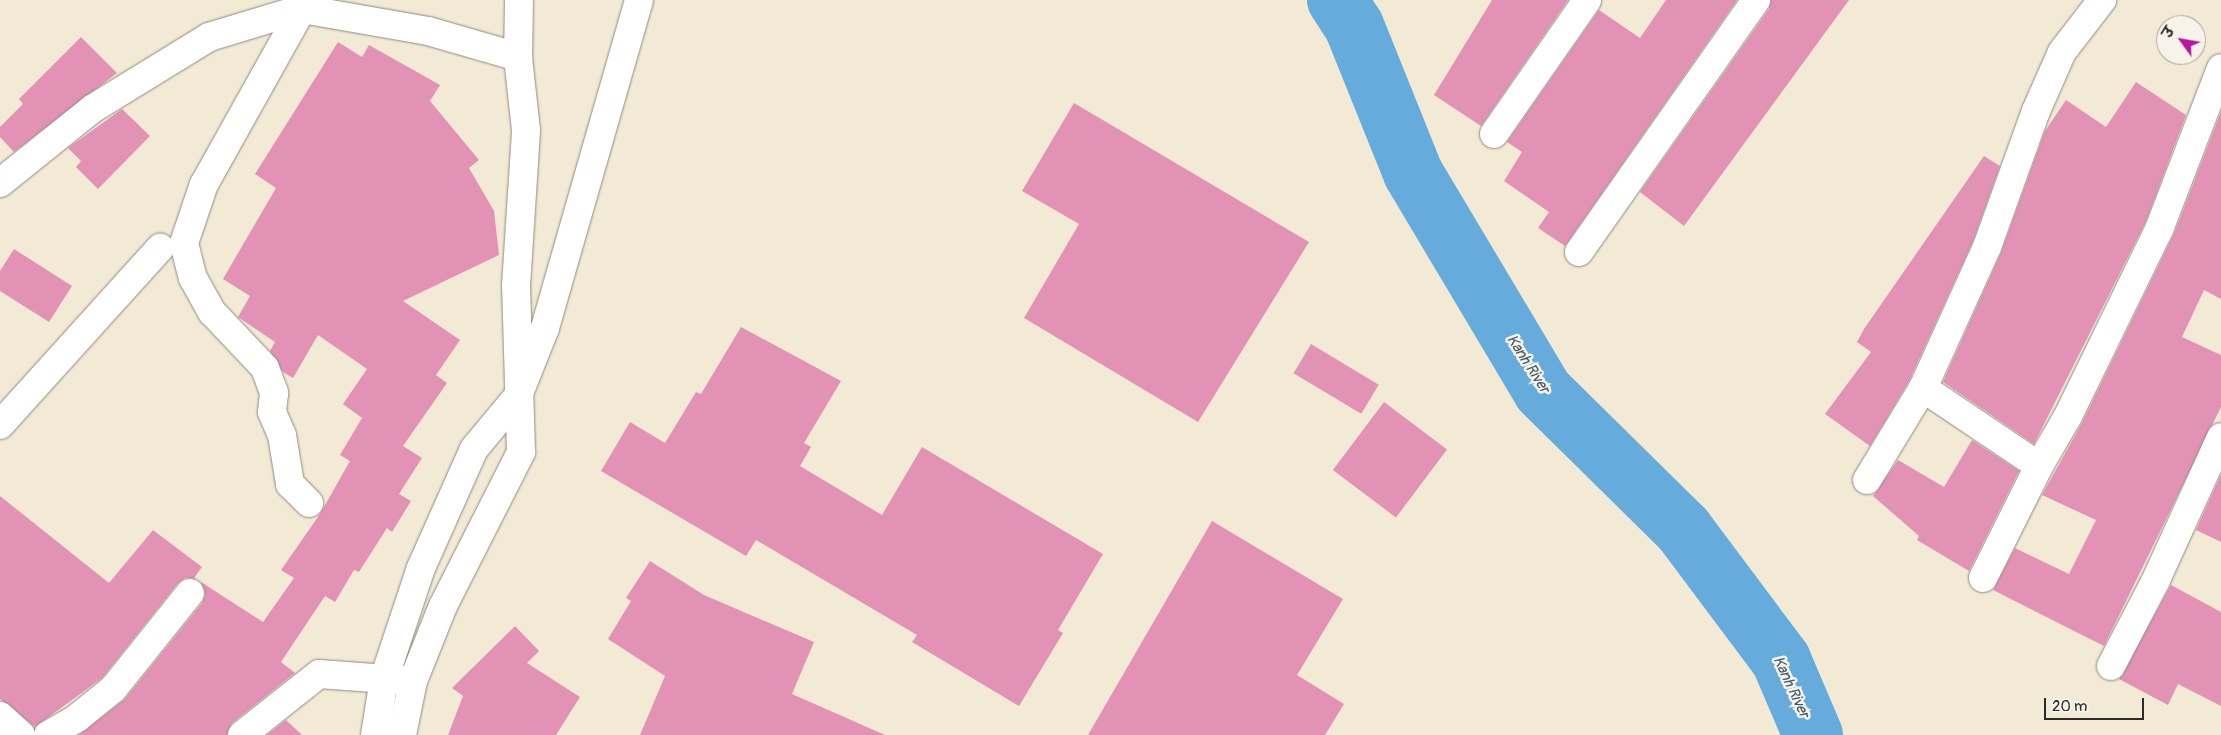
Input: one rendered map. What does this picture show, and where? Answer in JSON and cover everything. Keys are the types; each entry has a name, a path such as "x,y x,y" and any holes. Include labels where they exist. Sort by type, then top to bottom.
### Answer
{"street":[{"path":"402,735 413,681 443,606 521,452 516,286 526,130 518,57 519,0"},
{"path":"376,735 384,680 421,568 474,449 518,396 545,328 639,0"},
{"path":"1494,134 1587,0"},
{"path":"1579,252 1756,0"},
{"path":"1868,480 1923,388 1987,247 2036,112 2062,52 2102,0"},
{"path":"0,182 92,109 209,37 302,10 428,31 518,57"},
{"path":"302,10 204,184 184,243 193,278 212,312 264,368 274,393 272,412 282,435 290,484 309,503"},
{"path":"1983,578 2039,466 2068,416 2160,227 2221,68"},
{"path":"0,425 160,248"},
{"path":"1923,388 2039,466"},
{"path":"2111,666 2155,582 2221,437"},
{"path":"48,735 77,718 113,689 190,593"},
{"path":"242,735 319,674 413,681"},
{"path":"0,716 21,735"}],"building":[{"path":"1492,0 1568,0 1481,126 1434,95"},
{"path":"1666,0 1737,0 1565,246 1538,228 1549,212 1504,181 1522,152 1507,142 1599,10 1640,38"},
{"path":"1771,0 1849,0 1684,226 1640,192 1769,9"},
{"path":"81,37 117,73 14,152 0,137 0,127 23,104 19,99"},
{"path":"338,42 362,57 369,45 440,85 430,101 479,160 469,168 494,211 499,255 403,301 460,340 436,375 447,383 403,446 422,458 399,494 411,501 392,532 387,528 359,572 354,570 335,602 325,596 281,662 295,673 232,723 227,735 79,735 125,699 202,603 205,595 201,582 263,622 294,578 281,570 320,514 350,461 340,455 362,418 343,404 367,369 318,335 293,378 283,372 270,351 275,342 238,317 250,296 223,279 276,188 255,174"},
{"path":"2136,82 2186,115 2146,221 2034,444 1943,382 2001,253 2045,131 2066,100 2106,127"},
{"path":"1074,103 1309,242 1198,422 1024,318 1079,224 1022,191"},
{"path":"122,109 150,136 98,189 76,167 81,161 68,148"},
{"path":"2221,112 2221,299 2204,290 2182,337 2221,355 2221,407 2104,646 1993,590 2015,548 2069,574 2096,520 2042,495 2082,423 2174,234"},
{"path":"1984,156 2000,166 1973,241 1909,381 1870,446 1825,414 1871,352 1857,342 1864,329"},
{"path":"14,249 72,286 49,322 0,291 0,271"},
{"path":"741,327 841,381 804,443 811,447 800,466 882,515 922,447 1103,554 1058,630 1063,633 1019,706 912,642 917,635 756,540 746,556 601,471 630,422 665,443 696,392 701,394"},
{"path":"1311,344 1379,385 1361,414 1293,373"},
{"path":"1384,402 1447,450 1396,517 1333,470"},
{"path":"1972,440 2019,471 1969,571 1917,540 1919,536 1873,496 1898,460 1944,487"},
{"path":"2221,475 2221,542 2196,530"},
{"path":"0,496 109,583 153,530 202,567 194,578 196,579 185,578 178,583 102,678 35,727 0,699"},
{"path":"1212,521 1343,599 1297,675 1344,704 1325,735 1088,735"},
{"path":"650,561 704,595 814,642 792,694 885,735 640,735 665,676 608,639 631,601 626,598"},
{"path":"2171,585 2221,612 2221,706 2178,684 2168,705 2119,679"},
{"path":"515,626 539,651 527,663 580,697 556,735 448,735 463,696 452,688"},
{"path":"286,720 302,735 267,735"}],"waterway":[{"name":"Kanh River","path":"1337,0 1354,26 1413,173 1543,391 1683,529 1781,660 1813,735"}]}
